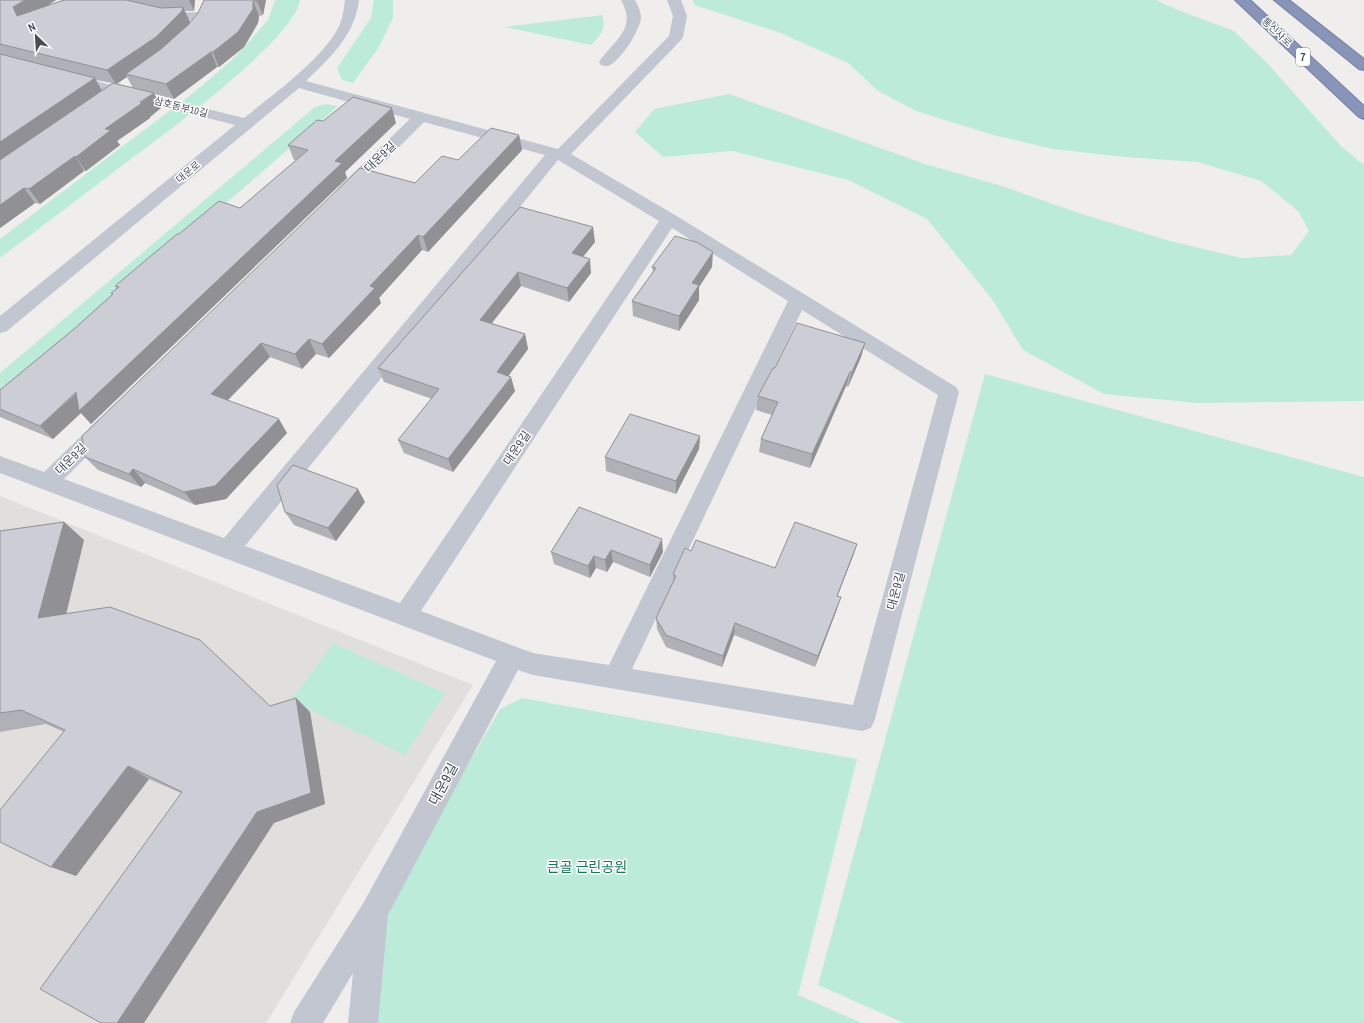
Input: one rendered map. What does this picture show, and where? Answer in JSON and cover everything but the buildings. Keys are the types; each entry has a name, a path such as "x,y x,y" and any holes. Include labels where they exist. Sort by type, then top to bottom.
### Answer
{"highway":[{"name":"통신사로","path":"1242,0 1364,114"},
{"path":"1281,0 1364,66"}],"street":[{"name":"대운로","path":"0,326 296,83 336,42 346,23 352,0"},
{"path":"606,62 631,32 634,19 633,7 628,0"},
{"path":"228,550 558,154 676,37 680,16 674,0"},
{"path":"146,12 168,17 200,16"},
{"name":"삼호동부10길","path":"60,76 246,123"},
{"path":"106,101 132,83"},
{"name":"대운9길","path":"0,464 533,664 862,719 949,392 669,219 558,154 296,83"},
{"name":"대운9길","path":"336,200 420,117"},
{"name":"대운9길","path":"405,616 669,219"},
{"path":"615,678 798,299"},
{"name":"대운9길","path":"47,482 115,416"},
{"name":"대운9길","path":"305,1023 374,912 512,656"},
{"name":"대운9길","path":"363,1023 374,912"}],"shaded area":[{"path":"0,496 473,685 266,1023 0,1023"}],"green space":[{"path":"275,0 300,0 291,19 273,41 247,67 185,118 0,258 0,239 197,90 235,57 268,20"},
{"path":"374,0 393,0 393,18 379,47 353,83 342,80 337,68 371,18"},
{"path":"693,0 1156,0 1234,31 1267,63 1342,147 1364,165 1364,401 1198,403 1104,394 1023,350 992,299 927,219 848,180 732,151 663,157 635,132 654,109 729,94 925,164 1002,186 1076,212 1170,241 1241,258 1291,255 1309,231 1299,212 1261,181 1198,162 1125,157 1053,149 993,135 916,111 878,91 848,63 778,32 694,5"},
{"path":"602,15 604,24 602,32 591,45 504,27"},
{"path":"326,104 338,106 0,400 0,373 315,107"},
{"path":"985,374 1364,477 1364,1023 904,1023 818,985"},
{"path":"333,643 445,693 405,755 291,701"},
{"name":"큰골 근린공원","path":"522,698 857,759 798,995 862,1023 376,1023 388,902 500,709"}]}
